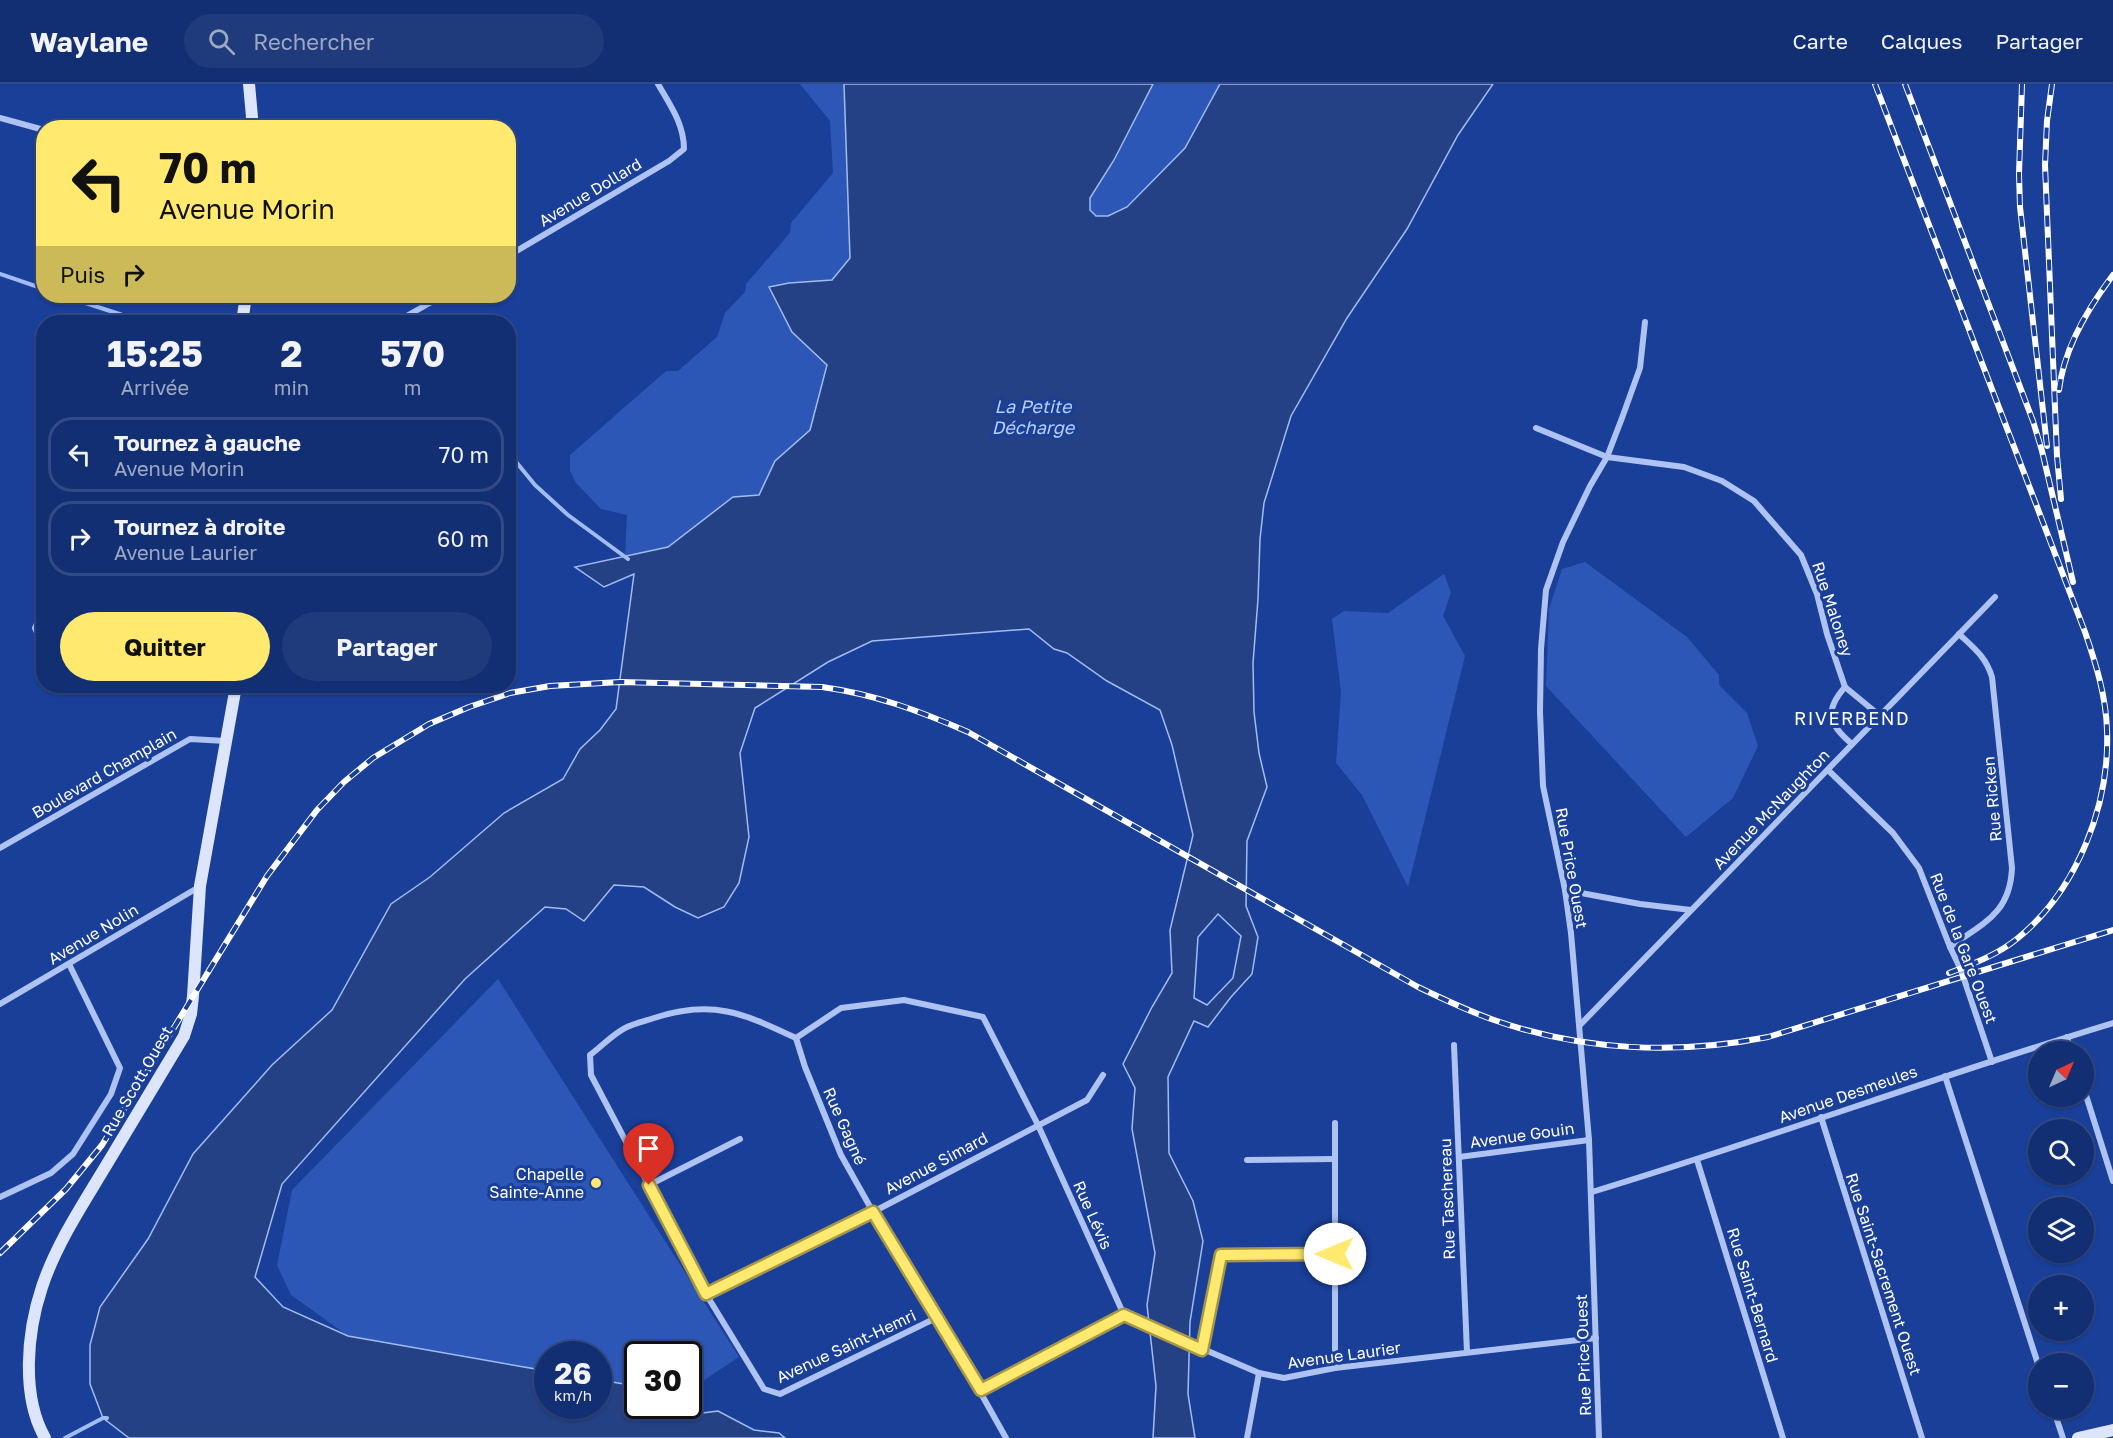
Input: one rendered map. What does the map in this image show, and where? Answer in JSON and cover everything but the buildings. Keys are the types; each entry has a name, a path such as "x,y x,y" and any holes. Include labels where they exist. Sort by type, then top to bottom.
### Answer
{"street":[{"path":"249,84 251,120"},
{"name":"Avenue Dollard","path":"516,251 669,161 684,149 684,135 678,119 658,84"},
{"path":"0,118 36,128"},
{"path":"408,315 430,303"},
{"name":"Rue Price Ouest","path":"1599,1438 1589,1140 1580,1025 1565,890 1543,786 1540,712 1541,649 1546,590 1563,542 1607,457 1640,368 1645,322"},
{"name":"Rue Maloney","path":"1536,428 1607,457 1684,467 1722,481 1754,501 1801,555 1817,594 1845,687"},
{"name":"Avenue McNaughton","path":"1580,1025 1995,597"},
{"name":"Rue Ricken","path":"1950,947 1995,915 2005,902 2011,885 2012,868 1992,677 1988,664 1979,651 1959,634"},
{"path":"1852,744 1836,728 1830,712 1835,699 1845,687 1879,715"},
{"name":"Rue Scott Ouest","path":"45,1438 40,1429 29,1390 30,1336 42,1287 71,1224 184,1036 194,996 200,886 235,693"},
{"name":"Boulevard Champlain","path":"0,848 190,739 226,741"},
{"name":"Rue de la Gare Ouest","path":"1828,770 1893,833 1919,868 1961,970 1992,1062"},
{"name":"Avenue Nolin","path":"0,1004 200,886"},
{"path":"1565,890 1640,904 1691,910"},
{"path":"0,1197 51,1173 72,1154 111,1094 120,1068 69,964"},
{"name":"Rue Lévis","path":"796,1038 841,1008 904,1000 982,1017 1038,1125 1124,1315"},
{"path":"706,1294 591,1076 590,1055 625,1028 672,1012 703,1008 726,1010 762,1022 796,1038"},
{"name":"Avenue Desmeules","path":"1592,1192 1697,1160 1945,1076 2113,1023"},
{"path":"2067,1037 2068,1041"},
{"name":"Rue Gagné","path":"796,1038 805,1067 841,1155 981,1390 1006,1438"},
{"name":"Rue Taschereau","path":"1454,1045 1467,1352"},
{"name":"Avenue Simard","path":"706,1294 873,1212 1087,1100 1103,1075"},
{"path":"1945,1076 2034,1353"},
{"path":"2090,1107 2113,1181"},
{"name":"Rue Saint-Sacrement Ouest","path":"1821,1117 1922,1438"},
{"path":"1335,1123 1335,1368"},
{"path":"649,1185 740,1139"},
{"name":"Avenue Gouin","path":"1459,1157 1589,1140"},
{"path":"1247,1160 1335,1159"},
{"name":"Rue Saint-Bernard","path":"1697,1160 1783,1438"},
{"path":"1202,1350 1221,1255 1335,1254"},
{"name":"Avenue Saint-Hemri","path":"706,1294 764,1389 780,1394 938,1317"},
{"path":"981,1390 1124,1315"},
{"name":"Avenue Laurier","path":"1124,1315 1259,1373 1284,1378 1335,1368 1596,1338"},
{"path":"1247,1438 1259,1373"},
{"path":"2057,1419 2063,1438"},
{"path":"2078,1438 2113,1430"}],"shaded area":[{"path":"800,84 844,84 850,258 832,280 789,283 770,287 792,332 827,364 810,430 775,461 759,495 733,497 668,547 625,556 627,515 601,509 576,483 570,471 570,455 666,371 678,371 717,337 725,313 745,292 746,284 790,233 791,223 833,173 830,121"},
{"path":"1153,84 1220,84 1185,148 1127,207 1108,216 1096,216 1090,209 1090,198 1114,160"},
{"path":"1585,562 1687,637 1719,675 1719,685 1747,713 1758,746 1733,798 1686,837 1546,686 1549,609 1562,569"},
{"path":"1444,574 1451,592 1443,616 1465,656 1408,887 1362,795 1336,763 1341,692 1332,619 1344,611 1388,613"},
{"path":"498,979 739,1357 702,1381 702,1341 624,1341 624,1384 612,1382 612,1341 534,1341 534,1369 348,1336 291,1295 277,1265 292,1190"}],"water":[{"name":"La Petite Décharge","path":"844,84 1153,84 1114,160 1090,198 1090,210 1096,216 1108,216 1127,207 1185,148 1220,84 1493,84 1458,135 1407,229 1347,318 1291,416 1264,503 1253,663 1254,712 1259,753 1267,787 1247,841 1246,906 1258,937 1252,974 1208,1027 1194,1021 1168,1077 1169,1153 1193,1201 1203,1241 1190,1322 1188,1394 1195,1438 1153,1438 1156,1386 1147,1305 1155,1253 1132,1129 1135,1088 1123,1064 1172,973 1170,930 1193,835 1172,745 1160,710 1107,681 1067,653 1054,649 1029,629 872,641 828,662 755,708 740,753 749,837 739,883 724,907 698,918 675,907 644,887 614,885 584,921 566,909 545,907 465,979 282,1184 255,1277 283,1307 348,1336 534,1369 534,1419 612,1419 612,1382 624,1384 624,1419 702,1419 702,1413 718,1411 754,1430 779,1433 785,1438 129,1438 103,1418 90,1384 90,1345 100,1307 148,1239 193,1154 272,1065 332,1010 391,904 430,877 504,813 563,779 580,749 600,730 616,709 634,574 604,587 575,567 668,547 733,497 759,495 775,461 810,430 827,365 792,332 769,287 832,280 850,258","holes":["1218,914 1241,936 1233,978 1207,1005 1194,998 1198,937"]}],"waterway":[{"path":"0,274 36,286"},
{"path":"86,303 122,315"},
{"path":"516,462 535,485 568,515 628,559"},
{"path":"65,1438 107,1418"}],"railway":[{"path":"1875,84 2085,632 2100,680 2106,717 2103,787 2096,816 2073,871 2039,918 2011,944 1994,954 1949,973"},
{"path":"1905,84 2033,421 2073,582"},
{"path":"2022,84 2020,207 2047,446"},
{"path":"2052,84 2045,165 2057,456 2061,499"},
{"path":"2059,390 2066,359 2078,329 2113,275"},
{"path":"516,692 550,686 620,682 822,687 860,694 914,710 968,732 1418,987 1494,1020 1527,1030 1595,1044 1665,1048 1734,1043 1768,1037 2113,930"},
{"path":"0,1253 66,1189 102,1145 267,876 317,810 344,782 373,758 429,724 510,693"}],"place":[{"name":"Chapelle Sainte-Anne","path":"596,1183"}],"district":[{"name":"RIVERBEND","path":"1852,719"}],"route":[{"path":"649,1185 706,1294 873,1212 981,1390 1124,1315 1202,1350 1221,1255 1335,1254"}]}
